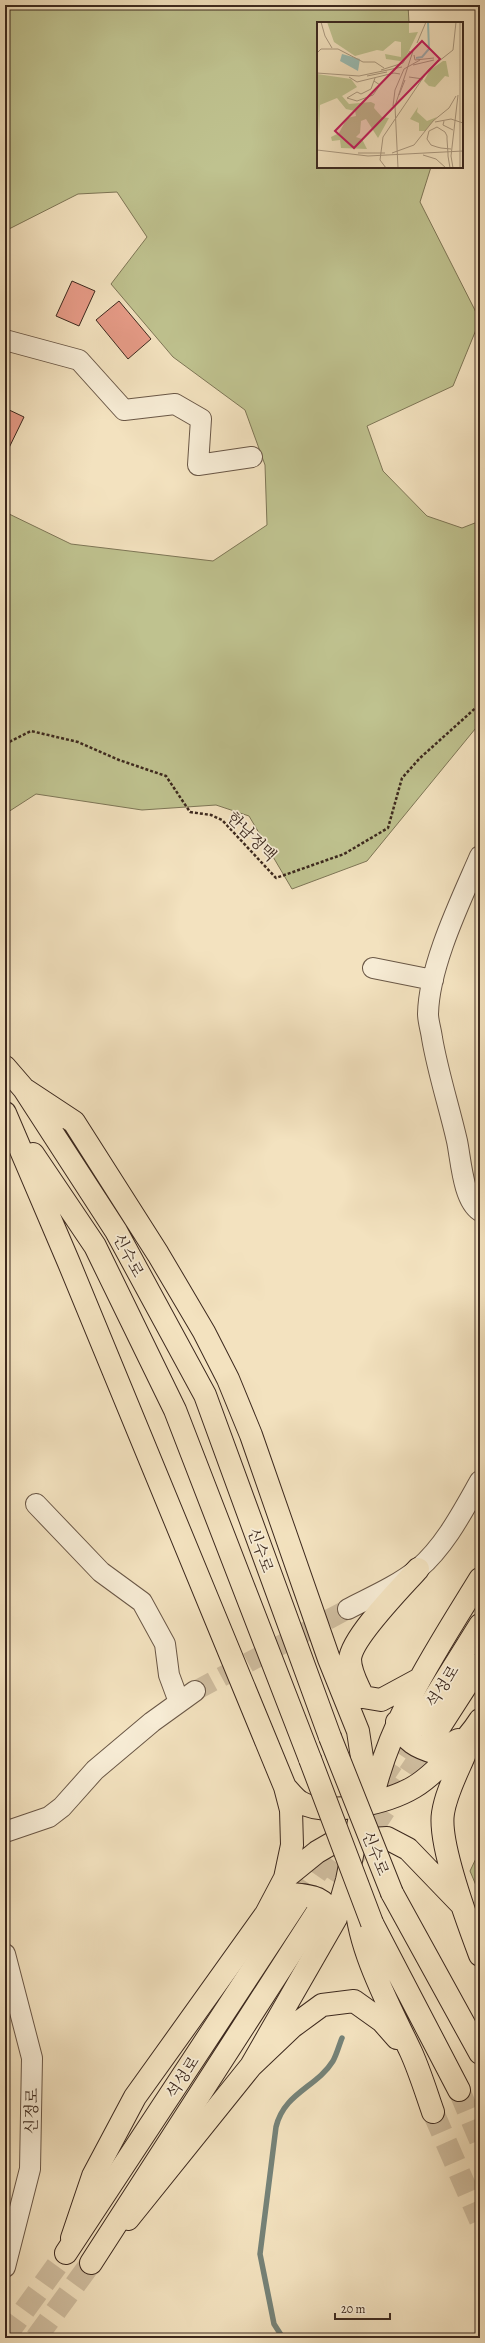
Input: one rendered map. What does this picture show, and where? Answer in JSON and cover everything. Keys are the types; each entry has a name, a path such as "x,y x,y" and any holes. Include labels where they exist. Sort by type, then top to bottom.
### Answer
{"main road":[{"name":"신수로","path":"5,1067 24,1089 116,1231 204,1395 330,1737 392,1893 480,2053"},
{"path":"24,1089 74,1122 158,1254 204,1332 228,1379 251,1435 329,1659 358,1731 367,1803"},
{"name":"신수로","path":"5,1112 95,1246 175,1410 372,1923 459,2090"},
{"path":"5,1112 69,1263 285,1787 291,1810 292,1845 285,1878 266,1914"},
{"path":"363,1697 353,1675 350,1660 352,1649 372,1622 418,1569"},
{"path":"433,2112 412,2054 384,1997 357,1921 356,1888 360,1840 367,1803 381,1762 416,1729 418,1680 480,1578"},
{"name":"석성로","path":"416,1729 480,1625"},
{"path":"329,1659 353,1691 363,1697 381,1700 418,1680"},
{"name":"석성로","path":"416,1729 480,1664"},
{"path":"285,1787 299,1802 319,1808 352,1808 401,1794 415,1787 476,1726"},
{"path":"416,1729 402,1734 417,1747 436,1753 476,1726"},
{"path":"476,1726 446,1800 442,1815 446,1847 462,1906 480,1955"},
{"path":"285,1878 317,1852 336,1841 387,1838 408,1849 462,1906"},
{"path":"251,2066 327,1915 360,1840"},
{"path":"266,1914 291,1894 315,1896 328,1906 327,1915"},
{"name":"석성로","path":"266,1914 135,2097 93,2176 66,2253 297,1902"},
{"name":"석성로","path":"251,2066 163,2178 91,2263 327,1915"},
{"path":"251,2066 292,2027 322,2005 354,2001 382,2021 412,2054"}],"street":[{"path":"5,340 79,360 124,410 176,404 201,419 198,465 252,457"},
{"path":"480,856 450,925 434,980 428,1014 435,1054 457,1141 466,1189 474,1208 480,1211"},
{"path":"373,968 434,980"},
{"path":"348,1609 391,1586 418,1569 444,1540 480,1481"},
{"path":"5,1832 49,1817 62,1807 95,1770 152,1722 187,1696 169,1675 165,1644 142,1602 101,1572 36,1504"},
{"name":"신정로","path":"5,1954 32,2058 30,2170 5,2267"}],"path":[{"name":"한남정맥","path":"5,744 31,731 78,742 119,760 166,776 190,812 211,815 222,820 276,878 344,854 388,828 402,778 420,758 480,704"}],"green space":[{"path":"5,5 408,5 409,22 317,22 317,168 431,168 420,202 480,320 453,386 367,426 383,471 427,516 462,528 480,521 480,723 367,861 292,889 249,816 216,805 142,810 36,794 5,814 5,512 71,544 213,561 267,525 265,465 245,410 173,357 111,284 147,237 117,192 78,194 5,231"},
{"path":"480,1850 480,1895 470,1871"}],"building":[{"path":"72,281 95,291 79,326 56,316"},
{"path":"119,301 151,339 128,359 96,320"},
{"path":"5,408 24,417 5,456"}],"waterway":[{"path":"283,2338 274,2324 260,2254 276,2127 280,2115 286,2106 293,2098 318,2078 333,2061 342,2038"}],"tunnel":[{"path":"195,1691 348,1609"},
{"path":"380,1781 417,1726"},
{"path":"318,1911 433,1737"},
{"path":"297,1902 343,1835"},
{"path":"459,2090 480,2140"},
{"path":"433,2112 480,2220"},
{"path":"5,2337 66,2253"},
{"path":"36,2338 91,2263"}]}
